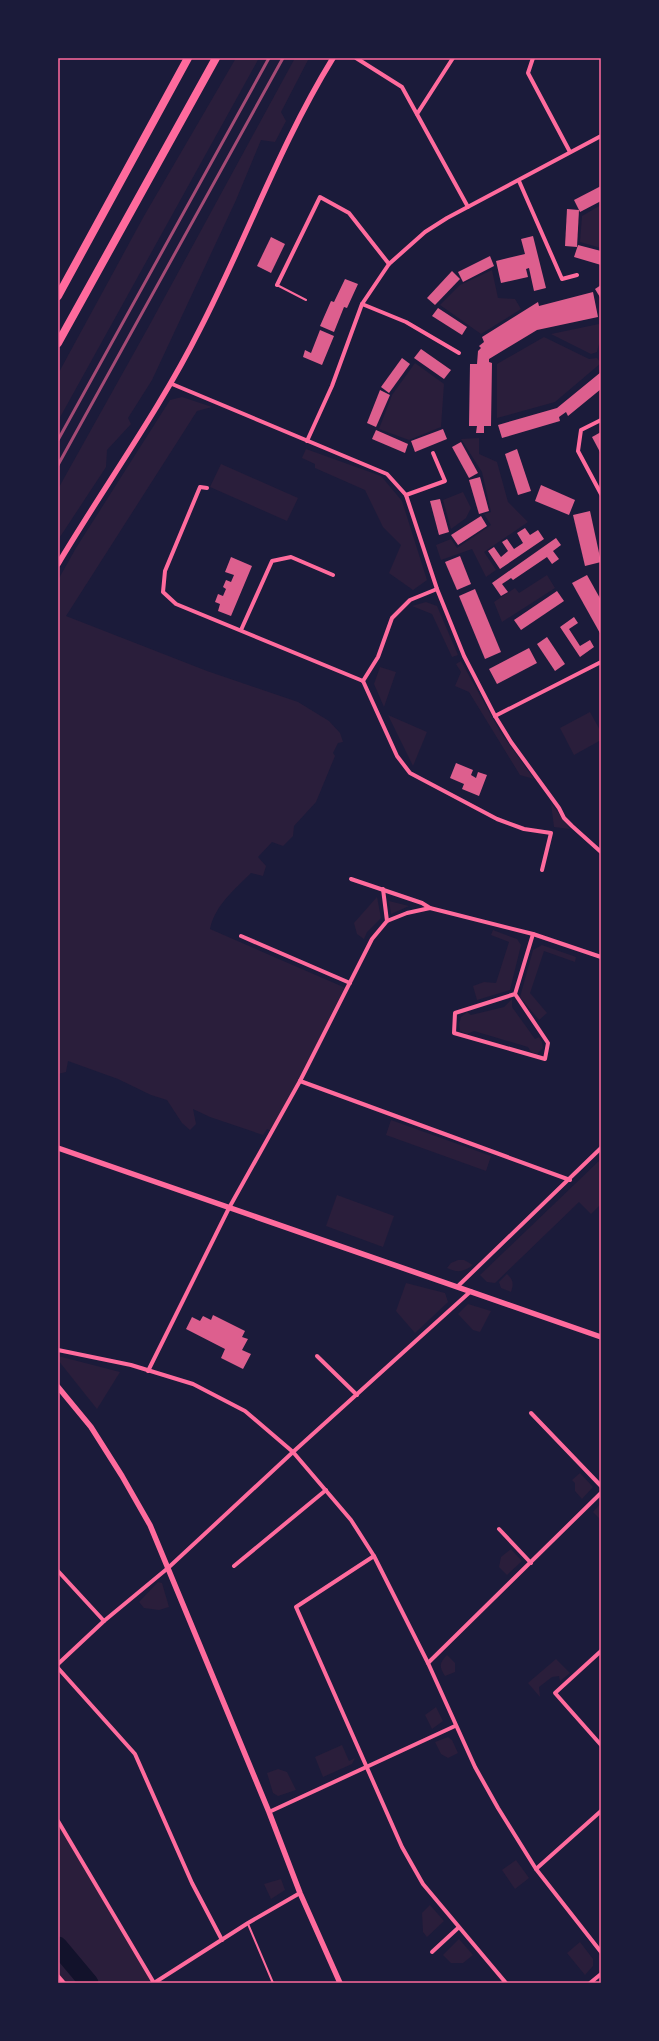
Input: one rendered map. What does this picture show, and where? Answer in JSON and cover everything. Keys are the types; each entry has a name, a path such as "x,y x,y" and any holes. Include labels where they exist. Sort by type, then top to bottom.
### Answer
{"highway":[{"path":"58,296 188,58"},
{"path":"58,343 215,60"}],"street":[{"path":"58,564 172,384 202,327 278,163 332,58"},
{"path":"356,58 402,87 468,207"},
{"path":"417,114 453,58"},
{"path":"533,58 530,63 528,73 570,152"},
{"path":"307,441 332,386 362,304 389,264 425,232 468,207 601,136"},
{"path":"519,180 562,279 576,275"},
{"path":"277,285 320,197 349,213 389,264"},
{"path":"362,304 406,322 459,353"},
{"path":"172,384 386,474 406,495 437,589 464,656 495,716 511,742 559,808 564,818 601,852"},
{"path":"601,420 581,430 578,451 601,494"},
{"path":"406,495 445,481 433,453"},
{"path":"207,488 200,487 165,571 163,592 176,604 363,681 397,756 410,773 497,819 524,829 551,834 542,870"},
{"path":"240,630 272,561 291,556 333,576"},
{"path":"363,681 378,656 392,618 410,600 437,589"},
{"path":"495,716 601,662"},
{"path":"351,878 422,903 430,908 533,934 601,957"},
{"path":"383,889 387,921"},
{"path":"148,1371 229,1208 300,1081 372,939 387,921 407,913 430,908"},
{"path":"515,994 533,934"},
{"path":"241,936 350,983"},
{"path":"515,994 548,1043 545,1059 454,1034 455,1013 515,994"},
{"path":"300,1081 570,1180"},
{"path":"58,1148 601,1338"},
{"path":"457,1287 570,1180 601,1148"},
{"path":"58,1664 104,1621 168,1568 293,1452 471,1292"},
{"path":"58,1350 131,1365 193,1384 245,1411 293,1452 351,1520 374,1556 428,1663 455,1726 498,1808 536,1869 601,1952"},
{"path":"317,1356 357,1395"},
{"path":"58,1387 91,1427 122,1476 150,1525 269,1812 300,1893 340,1983"},
{"path":"531,1413 601,1486"},
{"path":"234,1566 326,1490"},
{"path":"428,1663 601,1493"},
{"path":"499,1529 531,1563"},
{"path":"374,1556 296,1607 402,1848 423,1884 458,1928 506,1983"},
{"path":"58,1572 104,1621"},
{"path":"601,1651 555,1693 601,1745"},
{"path":"58,1668 134,1754 192,1883 222,1940"},
{"path":"269,1812 455,1726"},
{"path":"536,1869 601,1811"},
{"path":"58,1821 154,1983 248,1923 300,1893"},
{"path":"432,1952 458,1928"},
{"path":"590,1983 601,1974"},
{"path":"58,1976 64,1983"}],"lane":[{"path":"277,285 306,300"},
{"path":"248,1923 273,1983"}],"shaded area":[{"path":"236,58 259,58 58,421 58,374 144,216"},
{"path":"295,58 309,58 281,112 286,121 275,142 261,140 236,200 152,380 128,418 131,424 107,450 106,467 58,540 58,489"},
{"path":"601,205 601,248 580,242 582,216"},
{"path":"492,270 498,298 515,299 521,309 481,334 440,305 460,285"},
{"path":"599,324 601,330 600,341 597,352 591,354 551,334"},
{"path":"544,337 589,359 597,358 601,363 555,402 497,418 497,364"},
{"path":"415,363 444,384 441,427 409,440 379,429 392,395"},
{"path":"182,397 212,407 197,411 66,616 207,671 298,702 329,721 340,733 343,742 338,743 333,753 335,756 316,802 294,826 293,836 283,846 272,842 258,857 266,866 263,876 251,873 226,898 216,912 210,929 348,989 272,1131 267,1129 263,1135 210,1117 193,1109 196,1124 190,1130 182,1123 167,1100 151,1095 118,1079 68,1061 66,1072 58,1074 58,580 76,548 170,400"},
{"path":"479,438 479,454 497,462 508,502 528,522 484,552 496,570 486,577 472,549 441,560 436,545 451,539 457,548 491,525 484,514 491,512 482,472 461,439"},
{"path":"306,449 381,476 402,501 427,580 413,590 389,573 401,545 383,527 365,490 315,468 315,464 302,458"},
{"path":"221,464 298,498 287,521 210,487"},
{"path":"463,492 471,508 466,518 451,529 443,500"},
{"path":"547,575 555,588 502,622 494,602 515,588 519,593"},
{"path":"426,602 437,606 458,655 452,657 432,614 412,606"},
{"path":"461,661 501,733 534,779 520,775 469,692 455,686 461,672 456,664"},
{"path":"380,667 396,672 384,707 374,684"},
{"path":"590,712 601,732 601,740 574,755 560,728"},
{"path":"388,715 427,732 413,766"},
{"path":"551,803 570,829 554,827"},
{"path":"377,897 381,918 367,932 364,939 357,934 354,923"},
{"path":"389,901 409,906 391,914"},
{"path":"493,930 517,939 521,945 510,990 477,1000 473,986 484,982 496,983 509,942 491,935"},
{"path":"542,945 576,957 575,962 544,951 530,993 547,1013 539,1020 520,997 533,950"},
{"path":"512,999 512,1007 535,1039 539,1037 542,1042 543,1048 537,1054 531,1052 528,1047 474,1031 467,1034 460,1031 459,1024 461,1017 467,1012 471,1015 504,1007"},
{"path":"391,1120 491,1156 486,1171 386,1135"},
{"path":"601,1159 601,1204 591,1214 579,1202 495,1283 487,1282 480,1275"},
{"path":"337,1195 394,1216 383,1247 326,1226"},
{"path":"458,1260 464,1260 473,1265 460,1271 454,1271 447,1268 451,1263"},
{"path":"507,1274 511,1278 512,1282 511,1292 501,1288 499,1282"},
{"path":"406,1283 445,1293 448,1302 415,1333 396,1311"},
{"path":"468,1304 491,1311 480,1332 473,1330 458,1314"},
{"path":"58,1356 120,1372 97,1409 58,1360"},
{"path":"580,1473 593,1487 582,1499 575,1491 575,1483 572,1480"},
{"path":"601,1503 601,1520 593,1512"},
{"path":"511,1549 522,1561 507,1575 499,1567 501,1557"},
{"path":"158,1582 162,1583 169,1607 159,1610 144,1608 139,1602"},
{"path":"447,1655 455,1663 455,1672 445,1676 441,1663"},
{"path":"556,1659 570,1673 560,1681 559,1676 552,1677 539,1687 540,1697 528,1683"},
{"path":"436,1707 443,1721 432,1729 425,1715"},
{"path":"448,1737 452,1740 458,1753 448,1758 441,1754 435,1742"},
{"path":"342,1745 349,1761 355,1758 352,1764 323,1777 315,1757"},
{"path":"278,1769 287,1772 296,1790 278,1796 273,1793 267,1773"},
{"path":"58,1821 154,1983 63,1983 58,1977"},
{"path":"516,1860 529,1878 515,1889 502,1870"},
{"path":"281,1879 285,1890 271,1899 264,1884"},
{"path":"430,1905 444,1921 427,1937 423,1932 422,1913"},
{"path":"459,1939 473,1955 463,1963 451,1963 443,1955"},
{"path":"580,1942 593,1959 593,1966 585,1975 567,1953"}],"building":[{"path":"601,186 601,201 580,212 574,200"},
{"path":"567,209 579,210 577,247 565,246"},
{"path":"533,236 546,288 534,291 529,268 526,269 528,277 501,283 496,261 525,254 521,239"},
{"path":"271,237 285,244 271,273 257,266"},
{"path":"578,245 601,251 601,265 574,257"},
{"path":"490,256 494,266 463,282 458,272"},
{"path":"452,271 460,279 435,305 427,298"},
{"path":"345,279 358,284 347,308 344,307 334,332 320,326 331,301 334,302"},
{"path":"601,285 601,299 595,289"},
{"path":"593,292 598,317 537,330 489,359 489,362 492,363 491,426 484,426 484,433 476,433 477,426 469,426 470,364 477,364 478,351 481,348 479,346 484,342 482,337 538,302 539,306"},
{"path":"438,308 467,327 462,335 432,316"},
{"path":"320,330 334,336 322,365 303,357 305,350 311,353"},
{"path":"421,349 451,370 444,379 414,358"},
{"path":"402,358 410,364 389,393 381,387"},
{"path":"601,372 601,389 568,416 566,412 559,417 560,421 502,438 498,425 557,408"},
{"path":"380,390 390,395 376,427 367,423"},
{"path":"443,429 447,439 415,452 411,441"},
{"path":"376,430 408,444 405,453 372,439"},
{"path":"601,432 601,454 592,437"},
{"path":"461,442 478,473 469,478 452,447"},
{"path":"517,449 531,491 518,495 505,454"},
{"path":"480,477 489,511 479,514 469,480"},
{"path":"541,485 575,500 569,515 535,501"},
{"path":"440,499 449,532 439,535 430,501"},
{"path":"590,511 601,562 585,566 573,515"},
{"path":"481,516 487,526 458,545 451,535"},
{"path":"525,528 530,535 538,530 544,539 500,569 488,551 494,547 501,557 508,551 502,542 507,539 514,549 523,543 517,533"},
{"path":"556,538 561,545 553,551 559,559 552,564 547,557 513,580 511,578 502,584 508,592 501,596 492,583"},
{"path":"460,556 471,584 457,590 445,562"},
{"path":"231,557 252,566 231,616 218,611 220,604 215,602 218,594 223,596 226,589 223,587 226,580 231,582 234,575 225,572"},
{"path":"587,575 601,600 601,635 572,583"},
{"path":"475,589 501,652 485,659 459,596"},
{"path":"557,591 564,601 521,630 514,620"},
{"path":"574,617 578,623 569,629 580,646 590,640 594,647 580,657 560,627"},
{"path":"547,637 565,664 555,671 537,644"},
{"path":"529,648 537,663 497,684 489,669"},
{"path":"456,763 473,770 471,775 476,778 478,772 487,775 479,796 462,789 464,784 450,778"},
{"path":"213,1315 245,1331 242,1337 248,1339 242,1350 251,1354 243,1369 221,1358 225,1349 186,1329 192,1317 200,1321 203,1316 211,1320"}],"waterway":[{"path":"58,1946 89,1983"}],"railway":[{"path":"58,440 269,58"},
{"path":"58,465 283,58"}]}
